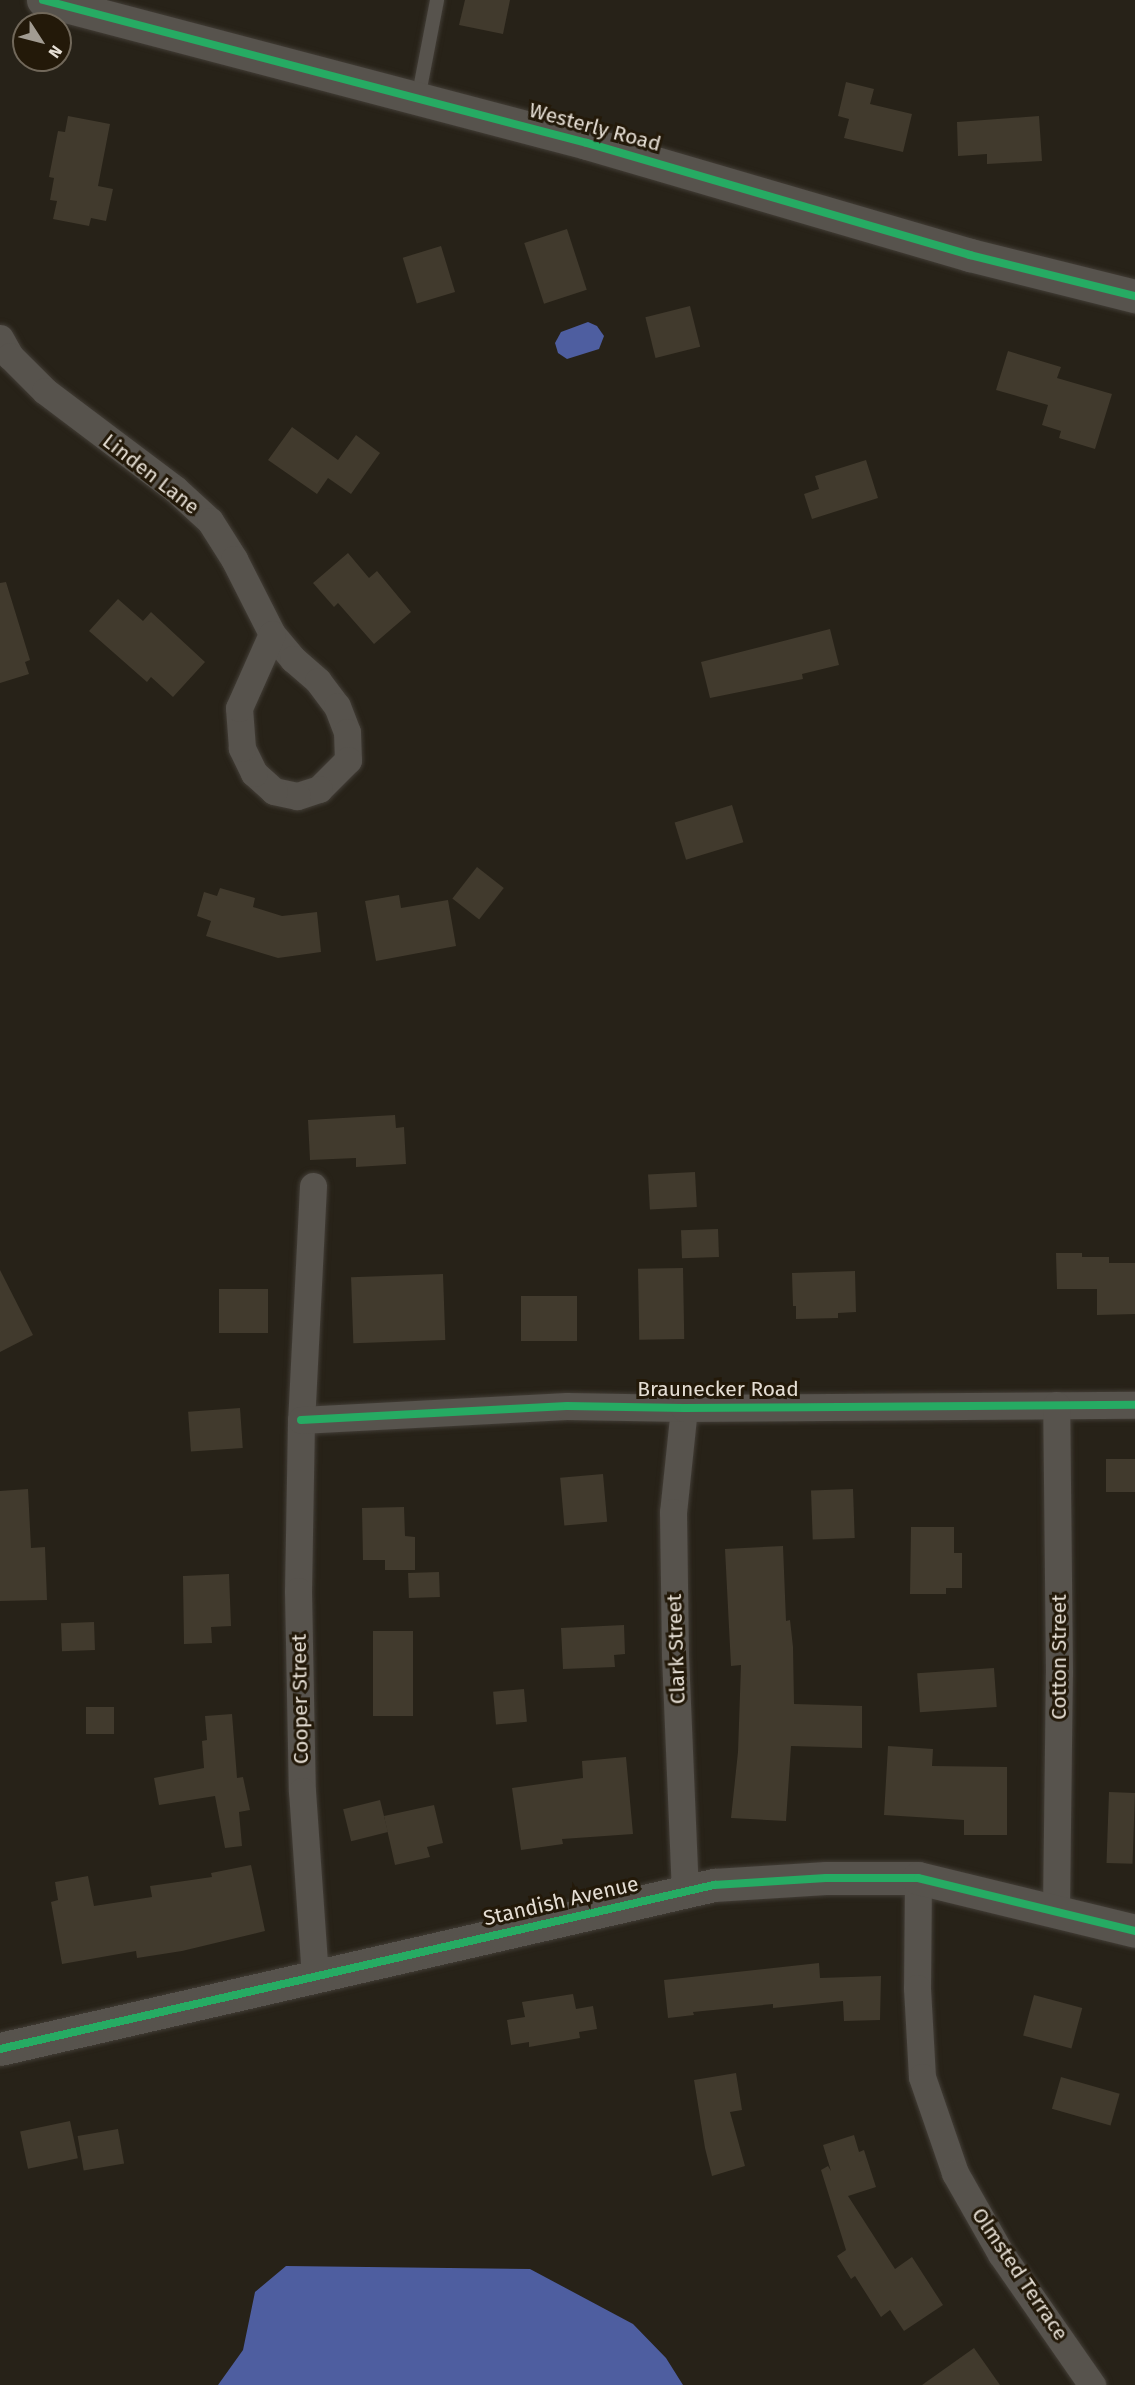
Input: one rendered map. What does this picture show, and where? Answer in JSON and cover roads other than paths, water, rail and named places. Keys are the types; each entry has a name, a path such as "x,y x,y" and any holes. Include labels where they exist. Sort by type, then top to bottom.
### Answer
{"street":[{"name":"Westerly Road","path":"43,0 587,143 970,255 1135,296"},
{"name":"Linden Lane","path":"0,338 10,356 45,391 176,489 210,521 234,559 273,634 337,706 347,732 348,760 319,789 297,796 274,791 254,773 242,748 238,708 273,634"},
{"name":"Cooper Street","path":"313,1186 302,1420 298,1591 301,1767 315,1978"},
{"name":"Cotton Street","path":"1056,1405 1059,1673 1056,1910"},
{"name":"Braunecker Road","path":"302,1420 567,1406 684,1408 1135,1405"},
{"name":"Clark Street","path":"684,1408 673,1512 675,1655 685,1890"},
{"name":"Standish Avenue","path":"0,2049 714,1884 815,1878 918,1878 1135,1931"},
{"name":"Olmsted Terrace","path":"918,1878 917,1988 922,2077 955,2173 1001,2254 1092,2385"}],"lane":[{"path":"418,99 437,0"}],"water":[{"path":"588,322 597,326 604,336 599,349 567,359 558,353 555,343 561,332"},
{"path":"286,2266 530,2269 633,2324 666,2358 683,2385 218,2385 243,2350 255,2292"}]}
